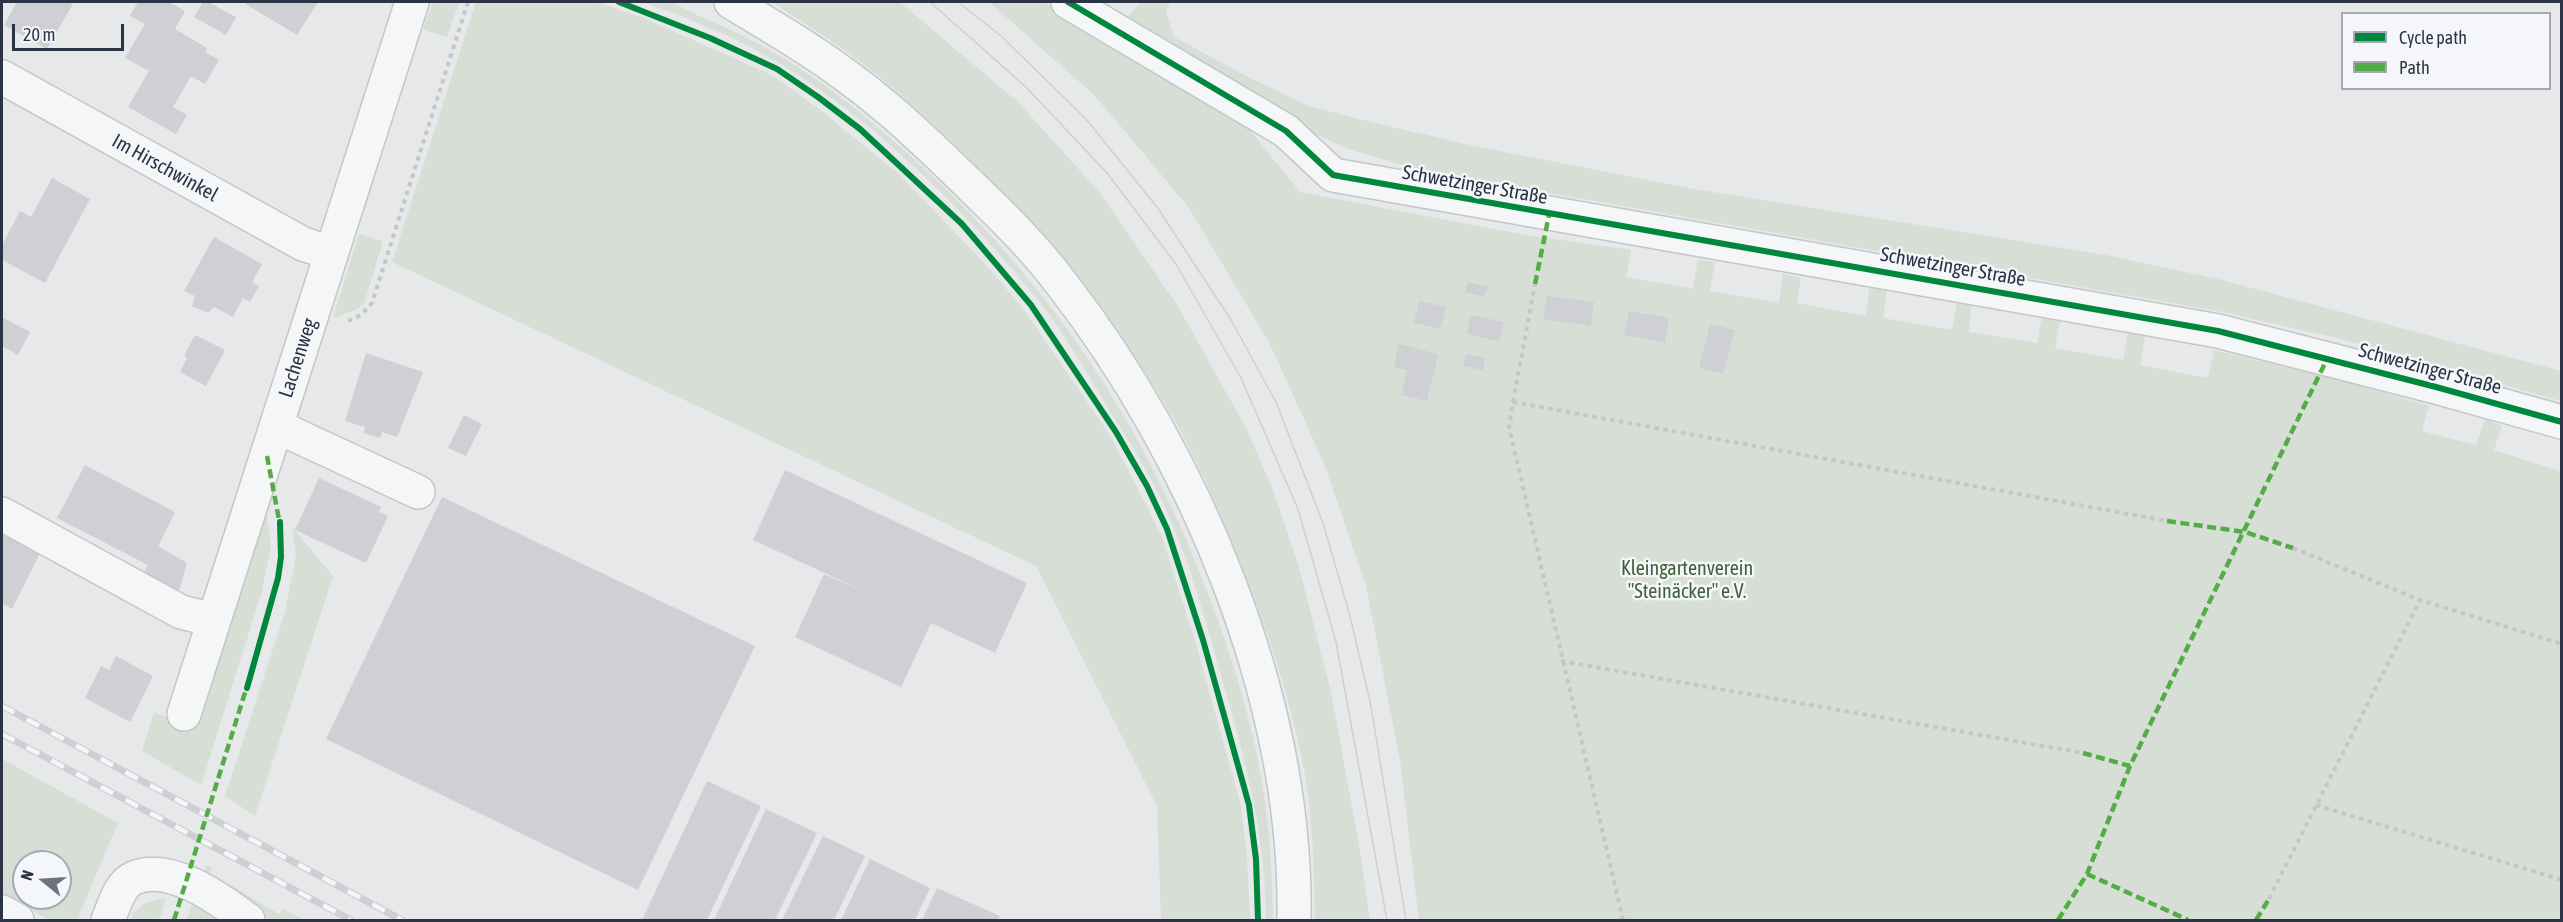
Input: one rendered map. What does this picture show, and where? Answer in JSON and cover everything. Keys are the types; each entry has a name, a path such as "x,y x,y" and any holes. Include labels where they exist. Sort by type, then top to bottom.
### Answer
{"street":[{"name":"Lachenweg","path":"184,714 412,2"},
{"path":"731,2 829,63 864,89 923,139 985,199 1061,282 1114,359 1150,417 1181,474 1219,556 1260,679 1286,796 1292,856 1293,921"},
{"name":"Schwetzinger Straße","path":"1068,2 1286,131 1333,176 2218,331 2562,422"},
{"name":"Im Hirschwinkel","path":"2,77 303,244 331,254"},
{"path":"276,426 418,492"},
{"path":"2,514 181,612 214,621"},
{"path":"108,921 120,891 133,878 157,873 188,882 223,901 248,921"},
{"path":"2,912 17,921"}],"path":[{"path":"302,345 361,315 372,303 468,2"},
{"path":"1535,284 1509,427 1561,661 1623,921"},
{"path":"1513,402 2167,521"},
{"path":"2294,548 2420,600 2562,644"},
{"path":"2269,900 2420,600"},
{"path":"1561,661 2083,753"},
{"path":"2316,805 2562,880"}],"green space":[{"path":"664,1 675,4 758,43 795,65 848,103 910,156 967,210 1019,268 1067,329 1110,393 1149,460 1183,532 1213,607 1237,678 1261,777 1270,846 1273,920 1266,920 1258,828 1239,738 1200,601 1181,545 1166,509 1131,445 1055,322 1010,266 950,201 883,139 848,111 813,85 745,44 643,2"},
{"path":"433,2 459,2 447,37 423,29"},
{"path":"476,2 596,2 641,17 772,75 815,106 899,174 988,267 1025,311 1111,437 1161,534 1196,644 1241,806 1247,857 1250,920 1161,920 1157,806 1036,566 392,262"},
{"path":"772,2 898,2 902,4 1018,102 1101,194 1179,308 1247,430 1272,487 1299,567 1331,692 1359,845 1370,920 1315,920 1309,799 1296,734 1276,659 1250,586 1206,482 1177,425 1136,359 1105,314 1035,228 959,149 877,75"},
{"name":"Kleingartenverein \"Steinäcker\" e.V.","path":"989,2 1044,2 1244,123 1300,192 1520,234 1631,250 1626,277 1693,289 1698,260 1715,262 1710,291 1779,303 1783,274 1801,278 1797,303 1866,316 1869,288 1887,291 1883,318 1952,330 1957,304 1971,304 1969,332 2037,343 2042,317 2060,321 2055,348 2123,360 2128,333 2145,337 2140,365 2208,378 2214,350 2339,380 2429,406 2422,431 2476,445 2485,419 2502,426 2494,450 2560,471 2561,466 2561,920 1419,920 1400,760 1366,586 1325,466 1270,344 1189,208 1092,93"},
{"path":"1141,2 1170,2 1166,12 1174,37 1250,78 1309,106 1474,146 1694,189 2106,255 2218,279 2561,371 2561,401 2340,339 2223,312 1419,170 1348,149 1311,132 1123,22"},
{"path":"359,234 383,241 364,304 333,318"},
{"path":"263,516 267,517 271,546 262,591 201,785 142,751 154,712 169,718"},
{"path":"292,527 333,576 255,816 225,796 285,612 296,555"},
{"path":"2,759 118,823 77,920 50,920 30,910 72,910 72,850 12,850 12,901 2,896"},
{"path":"206,865 212,868 210,873 279,914 282,909 305,920 267,920 255,908 204,874"},
{"path":"166,898 159,920 132,920 132,914 145,903"},
{"path":"192,904 220,920 187,920"}],"building":[{"path":"17,2 69,2 73,4 47,49 4,25"},
{"path":"138,2 169,2 185,11 175,29 207,48 205,52 219,60 205,84 191,76 173,107 187,115 176,134 128,107 149,71 125,58 145,24 130,16"},
{"path":"203,2 208,2 236,17 226,35 194,17"},
{"path":"242,2 318,2 297,35"},
{"path":"52,178 90,199 45,283 2,260 2,245 20,211 31,217"},
{"path":"214,237 262,264 252,282 259,286 250,302 243,298 233,317 214,307 208,313 192,306 195,296 184,291"},
{"path":"1468,282 1488,287 1485,297 1465,292"},
{"path":"1547,296 1594,302 1591,326 1543,319"},
{"path":"1419,301 1446,307 1440,329 1414,323"},
{"path":"1629,311 1669,318 1665,343 1624,335"},
{"path":"1470,315 1504,322 1499,341 1467,334"},
{"path":"2,317 30,332 18,355 2,346"},
{"path":"1710,324 1735,330 1723,374 1699,368"},
{"path":"195,335 225,350 206,386 180,372 187,358 184,356"},
{"path":"1399,344 1438,354 1427,401 1401,395 1407,370 1394,367"},
{"path":"366,353 423,372 397,437 382,432 380,438 364,433 365,427 345,421"},
{"path":"1466,354 1485,358 1483,370 1463,366"},
{"path":"464,415 482,424 466,456 448,448"},
{"path":"85,465 175,512 158,546 187,563 177,598 141,578 148,565 57,518"},
{"path":"785,470 1027,583 995,653 931,623 901,687 795,637 824,574 868,593 753,540"},
{"path":"319,478 381,507 379,512 388,516 366,563 295,530"},
{"path":"442,497 755,646 638,890 326,739"},
{"path":"2,533 40,553 12,609 2,603"},
{"path":"116,656 153,676 130,722 85,698 101,666 109,670"},
{"path":"707,781 761,806 707,920 642,920"},
{"path":"766,809 817,833 775,920 714,920"},
{"path":"823,836 865,856 834,920 782,920"},
{"path":"870,859 930,888 915,920 841,920"},
{"path":"937,888 1000,916 998,920 922,920"}],"tram line":[{"path":"930,2 1026,87 1107,173 1176,264 1241,378 1298,509 1336,642 1387,920"},
{"path":"958,2 1001,36 1086,119 1157,207 1231,320 1276,402 1323,523 1350,616 1371,706 1406,920"}],"railway":[{"path":"2,706 402,920"},
{"path":"2,734 351,920"}],"marked path":[{"path":"1535,284 1549,215"},
{"path":"2058,920 2087,874 2130,766 2327,359"},
{"path":"267,456 280,525"},
{"path":"2167,521 2245,532 2293,548"},
{"path":"174,920 248,683"},
{"path":"2083,753 2130,766"},
{"path":"2087,874 2188,920"},
{"path":"2256,920 2269,899"}],"cycle path":[{"path":"619,2 710,38 777,69 818,97 860,129 962,224 1031,305 1116,432 1147,486 1167,529 1203,640 1249,805 1256,859 1258,920"},
{"path":"1068,2 1286,131 1333,175 2218,331 2562,422"},
{"path":"247,688 278,578 281,557 280,522"}]}
